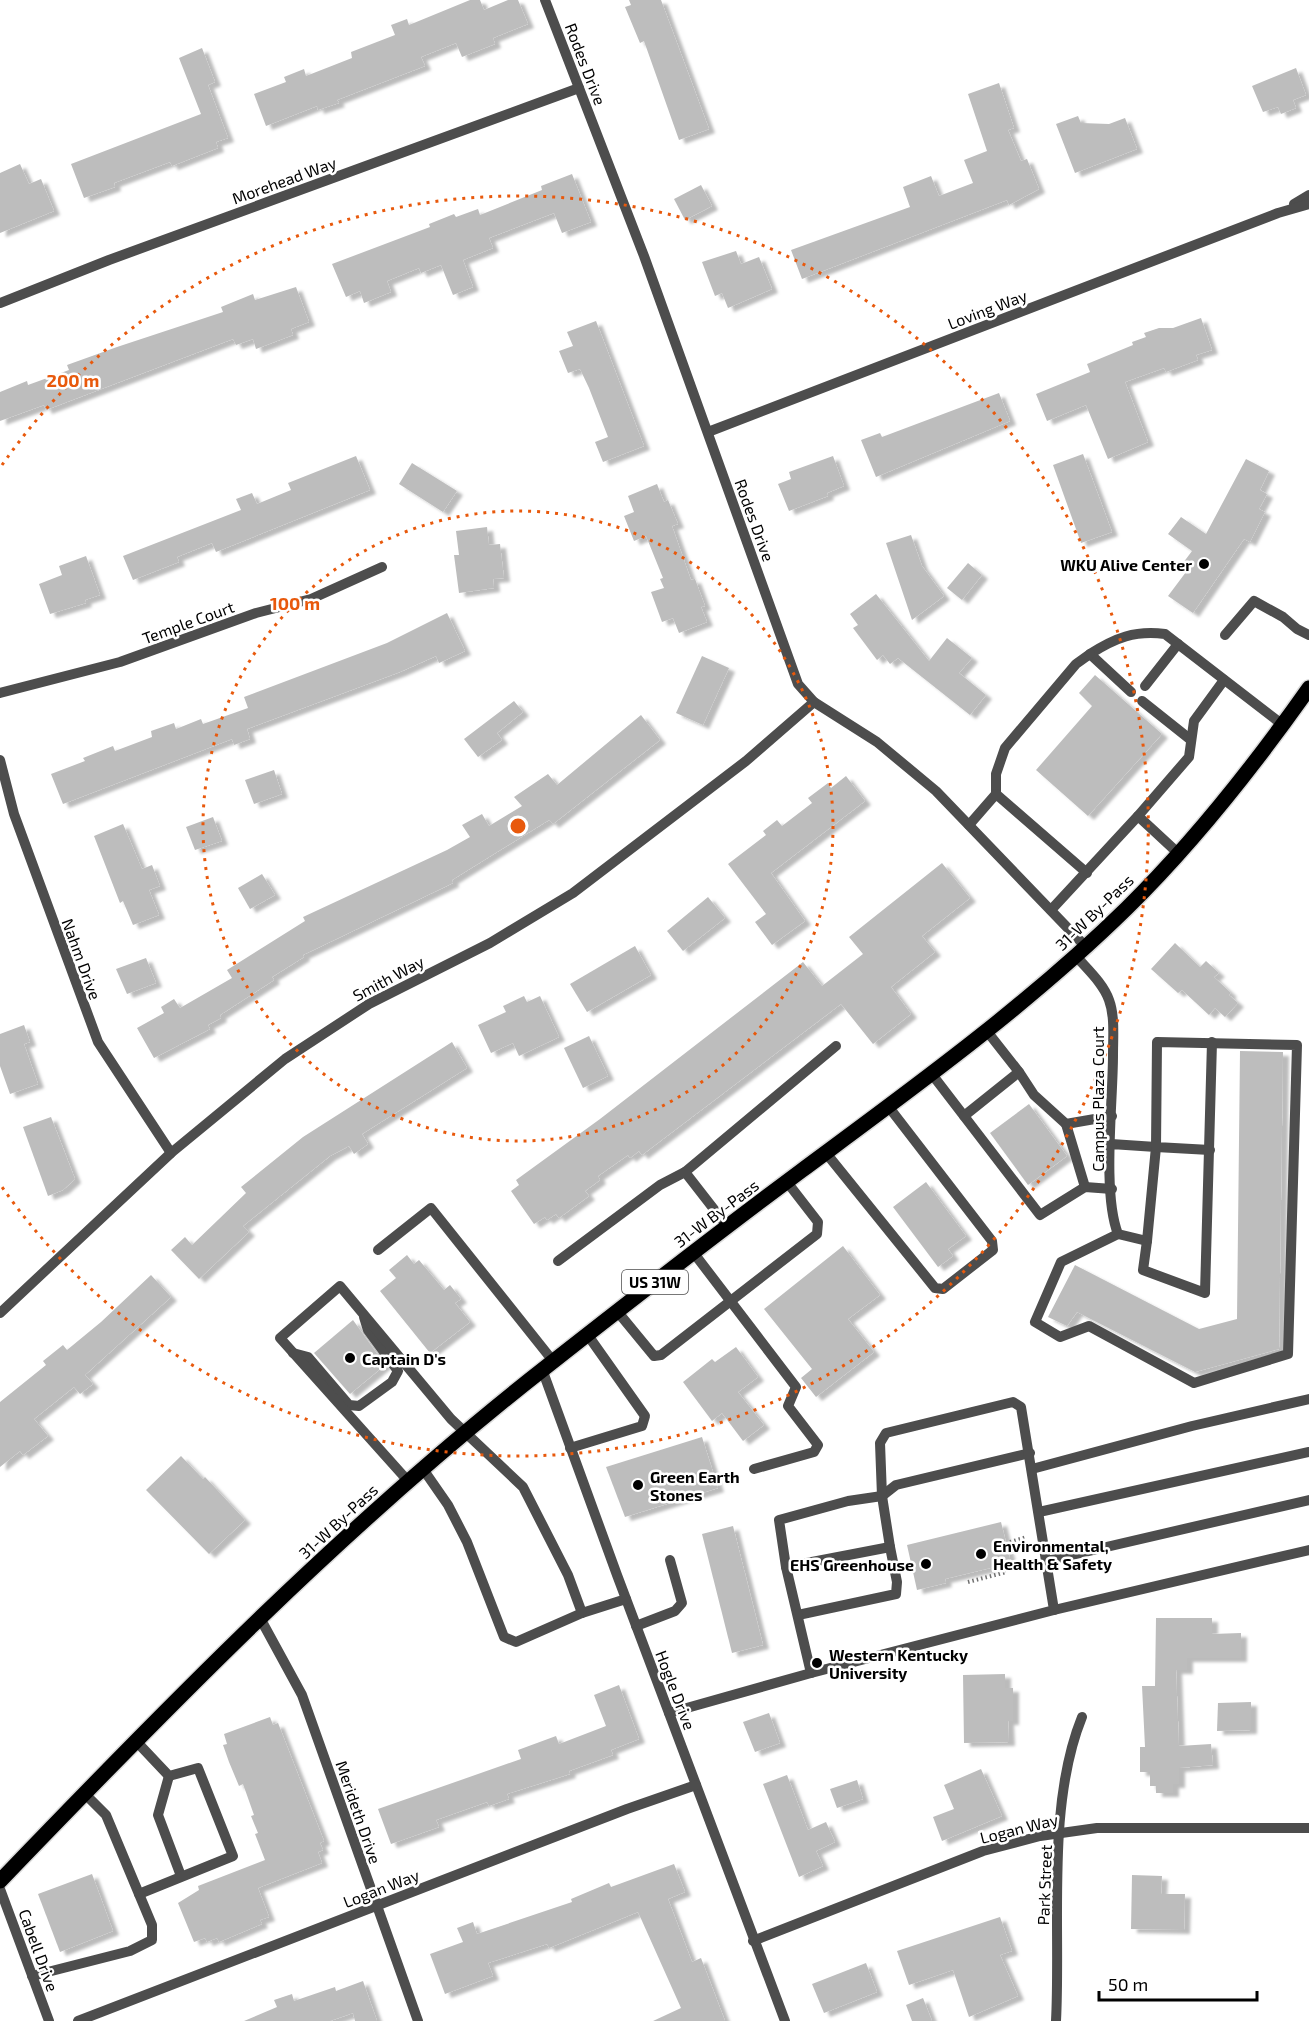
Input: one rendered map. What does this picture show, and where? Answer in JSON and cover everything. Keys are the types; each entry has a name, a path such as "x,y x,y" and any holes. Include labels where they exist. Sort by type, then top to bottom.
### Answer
{"main road":[{"name":"31-W By-Pass","path":"0,1881 135,1740 260,1618 408,1481 587,1334 931,1073 1081,951 1179,854 1283,725 1309,688"}],"street":[{"name":"Rodes Drive","path":"545,0 708,432 795,677 802,690 814,702 877,741 936,791 1051,910 1081,951"},
{"name":"Morehead Way","path":"0,303 109,260 579,88"},
{"name":"Loving Way","path":"1278,213 1309,195"},
{"name":"Loving Way","path":"708,432 1278,213 1309,204"},
{"name":"Temple Court","path":"0,693 140,656 256,614 311,599 382,567"},
{"path":"1225,635 1254,601 1284,617 1297,629 1309,635"},
{"path":"969,825 996,794 996,774 1005,748 1076,664 1111,641 1144,631 1165,634 1283,725"},
{"path":"1145,686 1178,644"},
{"path":"1090,654 1131,692"},
{"path":"1051,910 1189,758 1194,721 1224,680"},
{"path":"1142,700 1191,740"},
{"name":"Smith Way","path":"0,1313 171,1153 243,1092 312,1040 369,1004 519,927 585,885 754,754 814,702"},
{"name":"Nahm Drive","path":"0,760 14,814 98,1042 171,1153"},
{"path":"996,794 1087,873"},
{"path":"1138,816 1179,854"},
{"name":"Campus Plaza Court","path":"1081,951 1100,984 1112,1012 1112,1217 1118,1234"},
{"path":"986,1030 1034,1095 1066,1124 1085,1187"},
{"path":"1147,1241 1118,1234 1062,1262 1035,1322 1060,1337 1089,1326 1194,1383 1288,1354 1297,1045 1212,1042 1157,1042 1156,1147 1147,1241 1143,1270 1205,1293 1212,1042"},
{"path":"558,1262 660,1185 685,1172 836,1046"},
{"path":"964,1116 1019,1072"},
{"path":"931,1073 1040,1215 1085,1187 1112,1189"},
{"path":"826,1153 935,1288 943,1289 993,1250 992,1241 888,1106"},
{"path":"1066,1124 1112,1116"},
{"path":"1111,1144 1210,1150"},
{"path":"685,1172 727,1226"},
{"path":"617,1311 654,1356 661,1354 817,1234 818,1222 787,1182"},
{"name":"Hogle Drive","path":"378,1250 431,1208 548,1365 570,1448 753,1941 785,2021"},
{"path":"693,1252 796,1387 788,1406 818,1445 814,1452 754,1469"},
{"path":"408,1481 280,1338 340,1286 465,1434 512,1474 529,1495 568,1575 582,1613"},
{"path":"293,1353 309,1358 349,1405 359,1406 392,1382 398,1371 368,1330 362,1311"},
{"path":"570,1448 642,1426 645,1416 587,1334"},
{"path":"1032,1469 1192,1426 1309,1399"},
{"path":"798,1615 896,1594 897,1582 882,1496 880,1443 886,1432 1013,1402 1021,1407 1054,1610"},
{"path":"1038,1512 1309,1452"},
{"path":"811,1673 786,1567 779,1520 848,1501 882,1496 896,1485 1030,1454"},
{"path":"423,1469 448,1505 467,1542 504,1638 516,1642 582,1613 626,1599"},
{"path":"1046,1561 1309,1500"},
{"path":"786,1567 890,1547"},
{"path":"669,1713 811,1673 1054,1610 1309,1550"},
{"path":"636,1626 675,1611 682,1604 670,1560"},
{"name":"Merideth Drive","path":"260,1618 302,1695 418,2021"},
{"name":"Park Street","path":"1056,2021 1060,1832 1067,1773 1075,1735 1082,1717"},
{"path":"135,1740 169,1776"},
{"path":"139,1894 233,1856 198,1768 169,1776"},
{"path":"169,1776 158,1815 181,1876"},
{"name":"Logan Way","path":"78,2021 627,1809 696,1785"},
{"path":"33,1976 130,1951 152,1940 152,1925 106,1815 84,1793"},
{"name":"Logan Way","path":"753,1941 983,1851 1060,1832 1146,1827 1309,1828"},
{"name":"Cabell Drive","path":"0,1889 50,2021"}],"path":[{"path":"1010,1542 1031,1536"},
{"path":"968,1582 1007,1572 1006,1567"}],"building":[{"path":"470,0 480,0 484,10 508,0 518,0 528,24 493,38 495,44 462,57 456,43 421,57 425,66 337,100 339,103 318,110 317,106 266,126 254,94 286,82 284,77 304,69 306,76 352,58 351,52 395,35 391,25 407,19 409,25"},
{"path":"629,0 661,0 709,129 679,140 644,41 640,43 625,7 631,5"},
{"path":"202,48 215,82 208,85 228,138 216,142 218,148 172,166 170,162 114,183 115,187 84,198 71,164 201,114 179,58"},
{"path":"1296,68 1306,95 1293,100 1296,108 1281,114 1278,107 1263,112 1252,86"},
{"path":"999,83 1014,128 1008,130 1021,161 1027,159 1039,189 1009,205 1007,200 802,279 791,250 910,207 903,187 931,176 939,196 973,183 964,160 987,151 968,94"},
{"path":"1078,116 1081,123 1109,124 1125,118 1137,149 1075,173 1056,124"},
{"path":"20,164 29,184 41,179 54,211 0,233 0,173"},
{"path":"572,174 591,222 562,233 554,213 489,238 493,248 463,260 473,287 453,295 441,265 421,273 419,268 387,281 391,292 364,303 360,291 346,297 332,264 430,227 429,224 454,214 456,217 478,209 480,215 542,190 541,186"},
{"path":"701,185 712,206 685,220 674,199"},
{"path":"736,251 741,264 759,257 772,289 728,308 722,293 715,296 702,262"},
{"path":"296,287 309,322 291,329 293,335 256,349 253,339 236,345 233,339 46,410 44,405 0,421 0,392 27,381 28,385 69,370 67,365 223,312 221,307 253,294 255,300"},
{"path":"1201,318 1212,350 1196,355 1198,360 1166,372 1164,368 1125,382 1148,442 1108,459 1086,405 1047,421 1036,394 1090,372 1087,364 1133,345 1132,342 1146,337 1144,333 1159,328 1173,328"},
{"path":"596,321 644,446 603,462 595,442 608,437 589,388 580,369 568,373 559,351 573,346 567,332"},
{"path":"999,393 1010,421 876,477 861,440 880,433 882,437"},
{"path":"1083,454 1112,532 1081,543 1053,465"},
{"path":"356,456 370,490 216,552 212,543 177,557 179,562 133,580 123,556 241,510 236,499 252,493 257,504 291,490 288,483"},
{"path":"833,456 844,486 827,493 828,496 789,511 778,484 791,479 789,472"},
{"path":"1246,459 1269,471 1260,490 1267,494 1259,509 1265,512 1250,542 1244,539 1193,613 1168,596 1186,572 1180,567 1192,551 1168,534 1181,517 1206,534"},
{"path":"412,463 457,491 443,512 399,484"},
{"path":"657,484 664,502 668,500 678,524 672,526 691,580 695,579 705,606 701,607 707,622 679,633 673,618 662,622 651,592 664,588 660,579 663,578 646,536 634,541 624,516 634,512 628,496"},
{"path":"487,527 489,545 500,544 504,578 493,579 494,588 459,593 454,555 459,555 456,531"},
{"path":"911,535 922,566 944,596 912,620 886,543"},
{"path":"86,556 100,595 85,600 86,603 50,614 39,584 62,575 59,566"},
{"path":"968,563 982,575 962,600 947,588"},
{"path":"876,594 929,661 947,638 972,658 959,673 986,695 970,715 898,658 890,664 883,655 877,660 853,628 858,625 850,614"},
{"path":"447,613 465,651 439,663 436,656 400,672 247,729 250,739 234,745 232,739 63,804 51,774 85,761 83,758 113,746 115,751 152,737 151,731 174,723 176,729 201,719 203,724 248,708 244,697 387,643"},
{"path":"702,656 729,668 703,725 676,713"},
{"path":"1095,675 1162,734 1088,816 1036,770 1092,706 1079,693"},
{"path":"514,701 523,712 497,733 502,740 478,757 464,739"},
{"path":"641,715 660,740 553,824 549,820 452,880 453,883 303,955 304,957 272,977 274,980 220,1015 221,1018 208,1025 210,1029 154,1058 137,1028 164,1013 161,1007 174,999 180,1008 232,978 227,970 305,921 303,917 470,837 462,825 482,814 489,826 522,806 514,797 548,774 557,785"},
{"path":"274,770 282,794 254,804 245,780"},
{"path":"846,776 865,801 771,873 805,921 772,945 755,922 766,914 728,864 766,835 763,831 777,820 782,826 812,803 808,798 828,783 831,788"},
{"path":"213,817 222,841 195,850 186,827"},
{"path":"123,824 142,869 152,865 160,886 149,890 159,915 133,925 123,901 120,903 94,836"},
{"path":"942,863 970,898 922,936 935,952 891,987 911,1014 873,1044 841,1004 642,1155 639,1151 630,1158 628,1155 598,1176 600,1180 585,1191 589,1196 559,1218 556,1214 547,1220 545,1217 534,1224 511,1191 519,1185 516,1180 600,1119 803,962 822,986 863,954 849,937"},
{"path":"262,874 275,895 250,909 238,888"},
{"path":"708,897 725,918 683,951 667,931"},
{"path":"1175,943 1200,967 1206,961 1219,973 1214,977 1238,1003 1225,1017 1215,1008 1209,1015 1182,990 1178,993 1151,969"},
{"path":"635,946 651,975 587,1012 570,984"},
{"path":"146,958 156,983 127,994 116,969"},
{"path":"524,996 527,1002 540,996 559,1037 519,1056 513,1043 491,1053 478,1025 506,1012 503,1006"},
{"path":"24,1025 30,1042 24,1044 38,1084 10,1094 0,1066 0,1034"},
{"path":"589,1036 608,1076 583,1088 564,1048"},
{"path":"452,1042 467,1068 362,1134 368,1144 354,1154 349,1146 330,1156 243,1226 249,1232 199,1279 171,1250 185,1237 192,1245 246,1193 241,1187 303,1137"},
{"path":"1240,1051 1283,1052 1279,1349 1195,1372 1077,1312 1067,1326 1048,1317 1075,1265 1199,1329 1237,1319"},
{"path":"1029,1104 1067,1156 1028,1185 990,1133"},
{"path":"51,1117 75,1179 63,1190 48,1196 23,1127"},
{"path":"926,1182 966,1236 948,1249 953,1256 938,1267 893,1207"},
{"path":"843,1246 880,1295 848,1319 874,1352 816,1397 801,1378 812,1369 764,1309"},
{"path":"407,1255 414,1264 419,1260 444,1290 450,1285 461,1299 455,1303 470,1322 430,1353 380,1291 396,1278 389,1270"},
{"path":"151,1275 171,1297 85,1375 93,1384 80,1394 74,1387 34,1419 48,1436 23,1455 20,1451 0,1467 0,1402 46,1365 43,1361 63,1345 67,1350 101,1322"},
{"name":"Captain D's","path":"353,1320 385,1365 350,1394 314,1353"},
{"path":"736,1347 758,1377 738,1392 764,1425 743,1441 722,1413 712,1421 683,1382 712,1359 715,1362"},
{"path":"702,1437 718,1488 625,1517 606,1467"},
{"path":"181,1456 203,1479 205,1477 245,1520 209,1554 146,1490"},
{"path":"1001,1522 1011,1563 945,1579 946,1583 917,1590 907,1545"},
{"path":"733,1526 763,1645 732,1653 702,1534"},
{"path":"1156,1618 1212,1618 1212,1634 1241,1633 1241,1658 1187,1658 1187,1670 1176,1670 1179,1746 1211,1744 1213,1765 1179,1768 1179,1784 1173,1784 1173,1793 1156,1793 1156,1786 1150,1786 1150,1772 1140,1772 1140,1747 1145,1747 1142,1686 1155,1686"},
{"path":"1005,1674 1005,1688 1013,1688 1013,1721 1008,1721 1009,1742 964,1743 963,1675"},
{"path":"619,1685 639,1739 611,1750 613,1755 569,1771 570,1774 507,1794 509,1799 489,1806 487,1802 436,1820 439,1827 391,1844 378,1809 521,1759 518,1750 556,1736 559,1744 606,1726 594,1695"},
{"path":"1251,1702 1251,1730 1217,1731 1218,1703"},
{"path":"769,1713 780,1743 755,1752 743,1722"},
{"path":"270,1717 273,1725 278,1723 324,1841 320,1843 323,1850 318,1852 322,1863 258,1888 269,1917 260,1920 262,1924 219,1942 217,1938 207,1942 205,1938 194,1942 178,1903 199,1890 198,1886 265,1860 255,1834 258,1833 251,1816 254,1815 243,1784 239,1786 223,1745 227,1744 224,1734"},
{"path":"981,1769 1002,1816 942,1841 933,1817 954,1809 944,1785"},
{"path":"787,1775 808,1830 826,1822 835,1842 816,1851 823,1866 799,1877 763,1784"},
{"path":"857,1780 863,1799 837,1808 830,1789"},
{"path":"674,1864 685,1892 668,1899 692,1962 701,1958 725,2021 653,2021 681,2008 638,1912 549,1948 547,1944 488,1963 493,1976 445,1994 430,1954 463,1942 457,1928 473,1922 477,1934 572,1902 571,1899 609,1883 611,1887"},
{"path":"92,1874 113,1931 60,1952 38,1894"},
{"path":"1132,1875 1162,1876 1161,1894 1185,1894 1184,1930 1131,1929"},
{"path":"1000,1917 1012,1951 1000,1955 1018,1996 969,2017 953,1970 909,1985 897,1951"},
{"path":"866,1963 877,1992 824,2013 812,1984"},
{"path":"363,1981 377,2021 355,2021 353,2013 330,2021 244,2021 277,2007 274,2000 292,1994 294,2001 335,1987 336,1991"},
{"path":"923,1998 932,2021 912,2021 906,2005"}],"place":[{"name":"WKU Alive Center","path":"1204,564"},
{"name":"Captain D's","path":"350,1358"},
{"name":"Green Earth Stones","path":"638,1485"},
{"name":"Environmental, Health & Safety","path":"981,1554"},
{"name":"EHS Greenhouse","path":"926,1564"},
{"name":"Western Kentucky University","path":"817,1663"}]}
